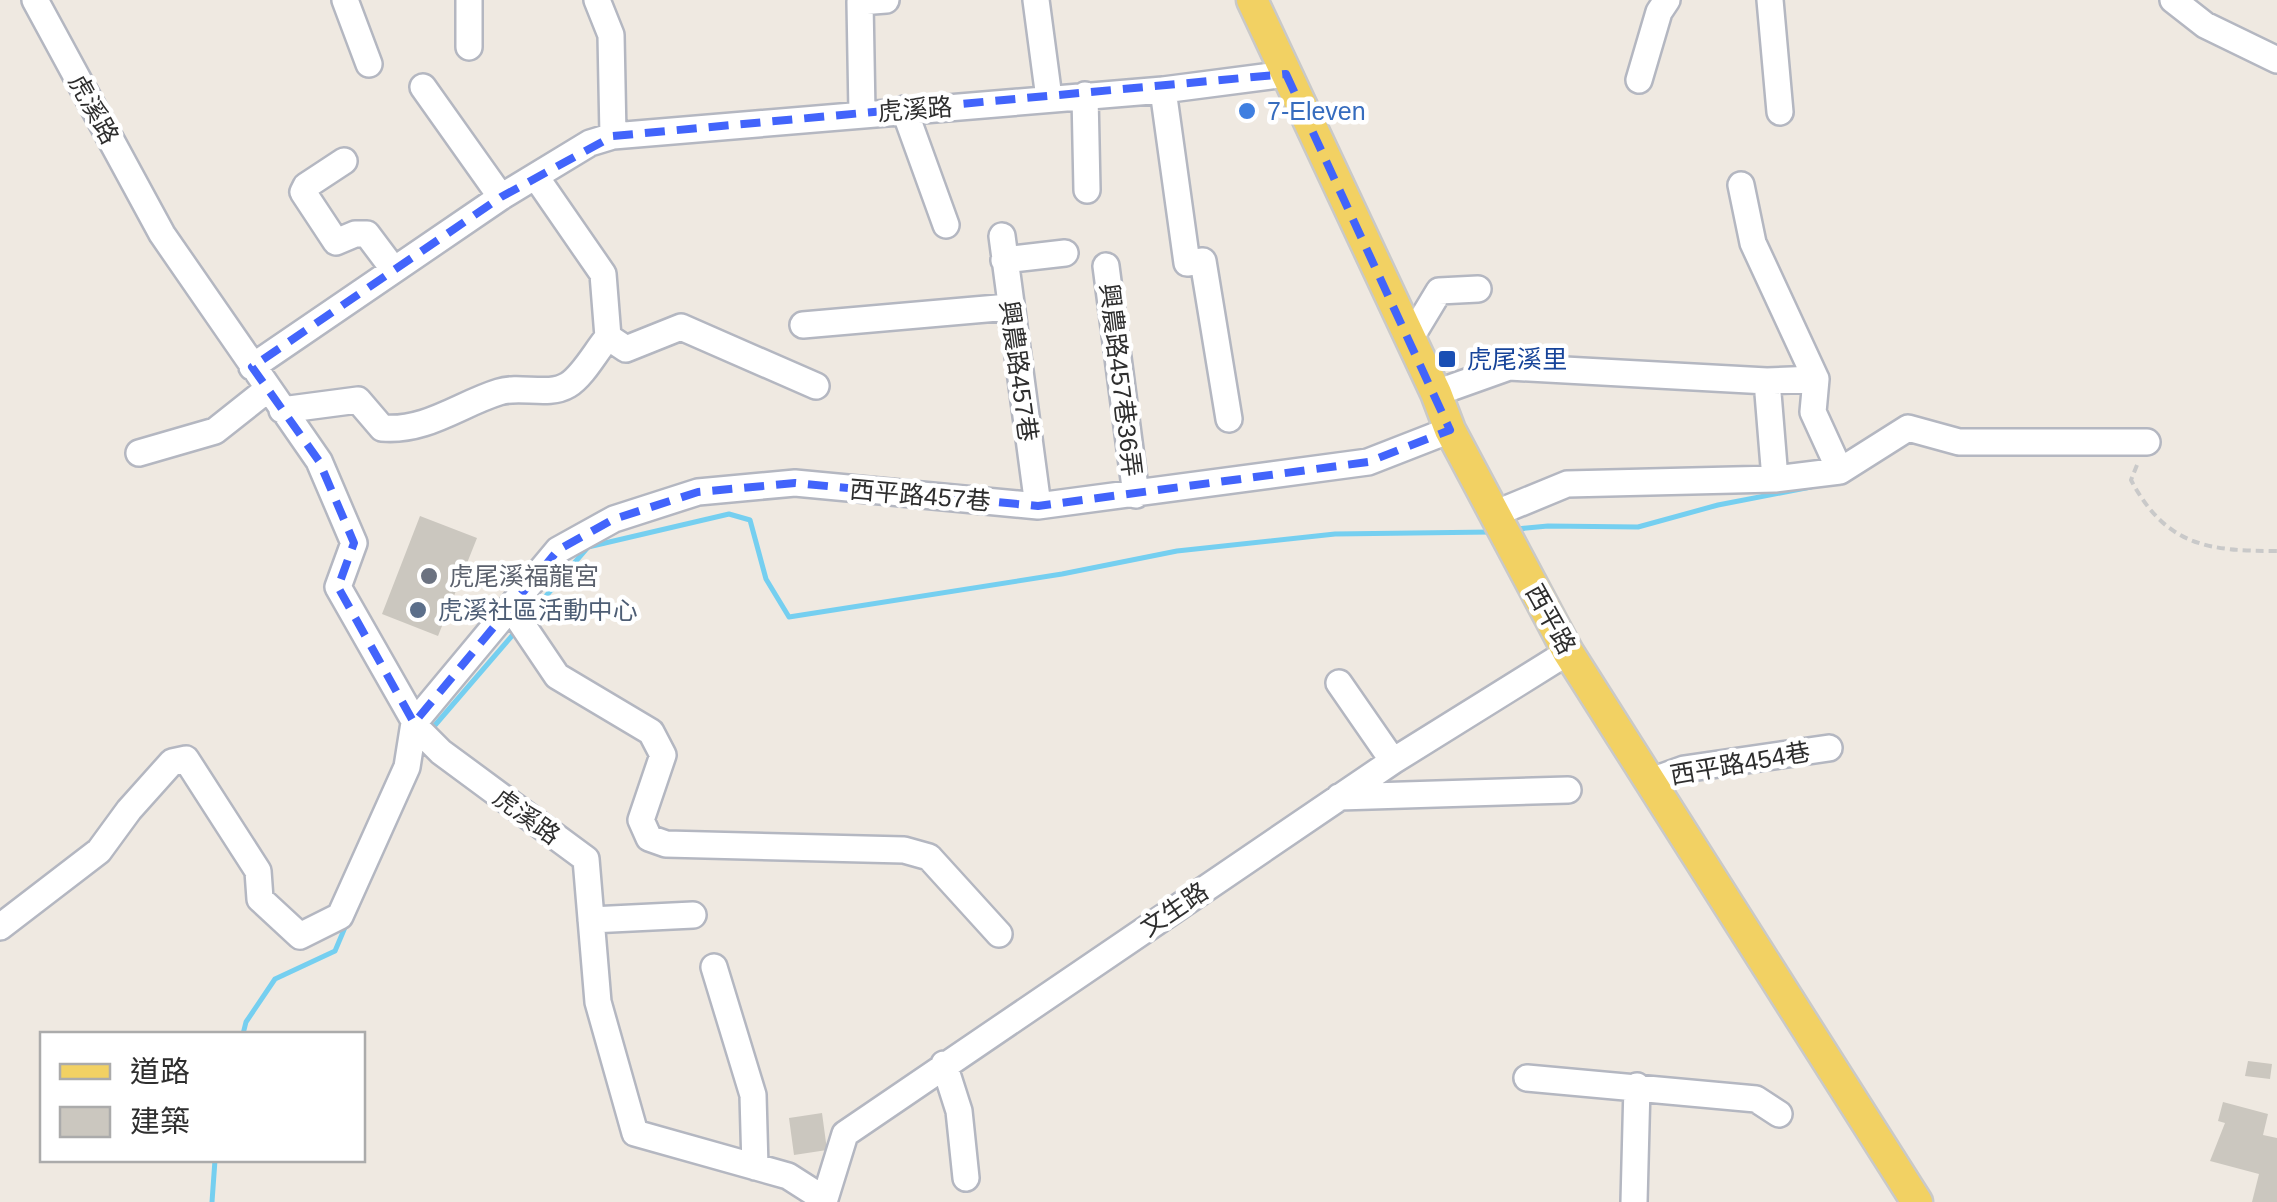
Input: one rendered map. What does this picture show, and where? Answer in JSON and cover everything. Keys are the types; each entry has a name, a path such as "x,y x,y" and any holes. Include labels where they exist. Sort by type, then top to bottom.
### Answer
{"main road":[{"name":"西平路","path":"1252,0 1450,430 1568,652 1917,1202"}],"street":[{"name":"虎溪路","path":"35,0 162,234 319,461 354,543 338,587 441,752 586,859 598,1002 634,1132 788,1176 824,1201"},
{"path":"344,0 369,64"},
{"path":"468,0 469,47"},
{"path":"597,0 611,34 613,136"},
{"path":"862,112 860,2 886,0"},
{"path":"1036,0 1048,98"},
{"path":"1639,80 1658,12 1668,0"},
{"path":"1770,0 1780,112"},
{"path":"2173,0 2205,25 2277,60"},
{"name":"虎溪路","path":"252,367 502,197 590,144 613,136 862,112 1163,90 1286,74"},
{"path":"423,87 502,197"},
{"path":"1163,90 1187,263 1202,261 1229,419"},
{"path":"1086,96 1087,190"},
{"path":"904,110 946,225"},
{"path":"344,160 303,192 336,242 367,234 394,270"},
{"path":"139,453 215,431 275,399 358,400 382,428 395,430 440,418 502,391 554,389 570,384 608,337 603,274 536,178"},
{"path":"1741,185 1752,243 1816,379 1814,412 1840,471"},
{"name":"興農路457巷","path":"1038,506 1003,248 1065,253"},
{"name":"興農路457巷36弄","path":"1106,266 1136,495"},
{"path":"1410,339 1438,291 1478,289"},
{"path":"803,325 1010,307"},
{"path":"608,337 626,349 682,327 816,386"},
{"path":"1436,393 1508,367 1816,379"},
{"path":"1767,380 1775,479"},
{"path":"1494,514 1568,484 1775,479 1840,471 1908,428 1959,442 2147,442"},
{"name":"西平路457巷","path":"421,720 558,550 614,520 698,492 794,483 1038,506 1368,462 1450,430"},
{"path":"510,608 558,676 651,732 663,754 641,820 649,838 666,844 904,850 929,857 999,934"},
{"name":"文生路","path":"824,1201 845,1134 1393,761 1568,652"},
{"path":"1339,683 1393,761"},
{"path":"0,927 99,851 172,762 186,758 258,870 260,898 300,936 340,916 406,767 421,720"},
{"name":"西平路454巷","path":"1651,781 1684,769 1830,748"},
{"path":"1339,797 1568,790"},
{"path":"591,920 693,916"},
{"path":"714,967 753,1095 755,1168"},
{"path":"944,1064 959,1111 966,1178"},
{"path":"1527,1078 1756,1099 1778,1114"},
{"path":"1634,1202 1637,1086"}],"path":[{"path":"2147,442 2130,480 2164,527 2195,545 2235,551 2277,551"}],"highlighted area":[{"path":"1286,74 1450,430 1368,462 1038,506 795,483 698,492 614,519 558,550 414,723 338,587 354,543 319,461 252,367 501,197 613,136"}],"building":[{"name":"虎尾溪福龍宮","path":"420,516 477,538 438,636 382,614"},
{"path":"2248,1061 2272,1064 2270,1079 2245,1076"},
{"path":"2223,1102 2268,1114 2263,1135 2277,1138 2277,1202 2252,1202 2259,1174 2210,1161 2225,1123 2218,1121"},
{"path":"822,1113 827,1150 794,1155 789,1118"}],"waterway":[{"path":"1517,529 1638,527 1718,505 1811,487"},
{"path":"528,617 588,547 729,514 750,520 766,579 789,617 1062,574 1177,551 1335,534 1491,532"},
{"path":"430,731 517,630"},
{"path":"244,1032 275,979 335,951 346,925"},
{"path":"212,1202 215,1162"}],"place":[{"name":"7-Eleven","path":"1247,111"},
{"name":"虎尾溪里","path":"1447,359"},
{"name":"虎尾溪福龍宮","path":"429,576"},
{"name":"虎溪社區活動中心","path":"418,610"}]}
